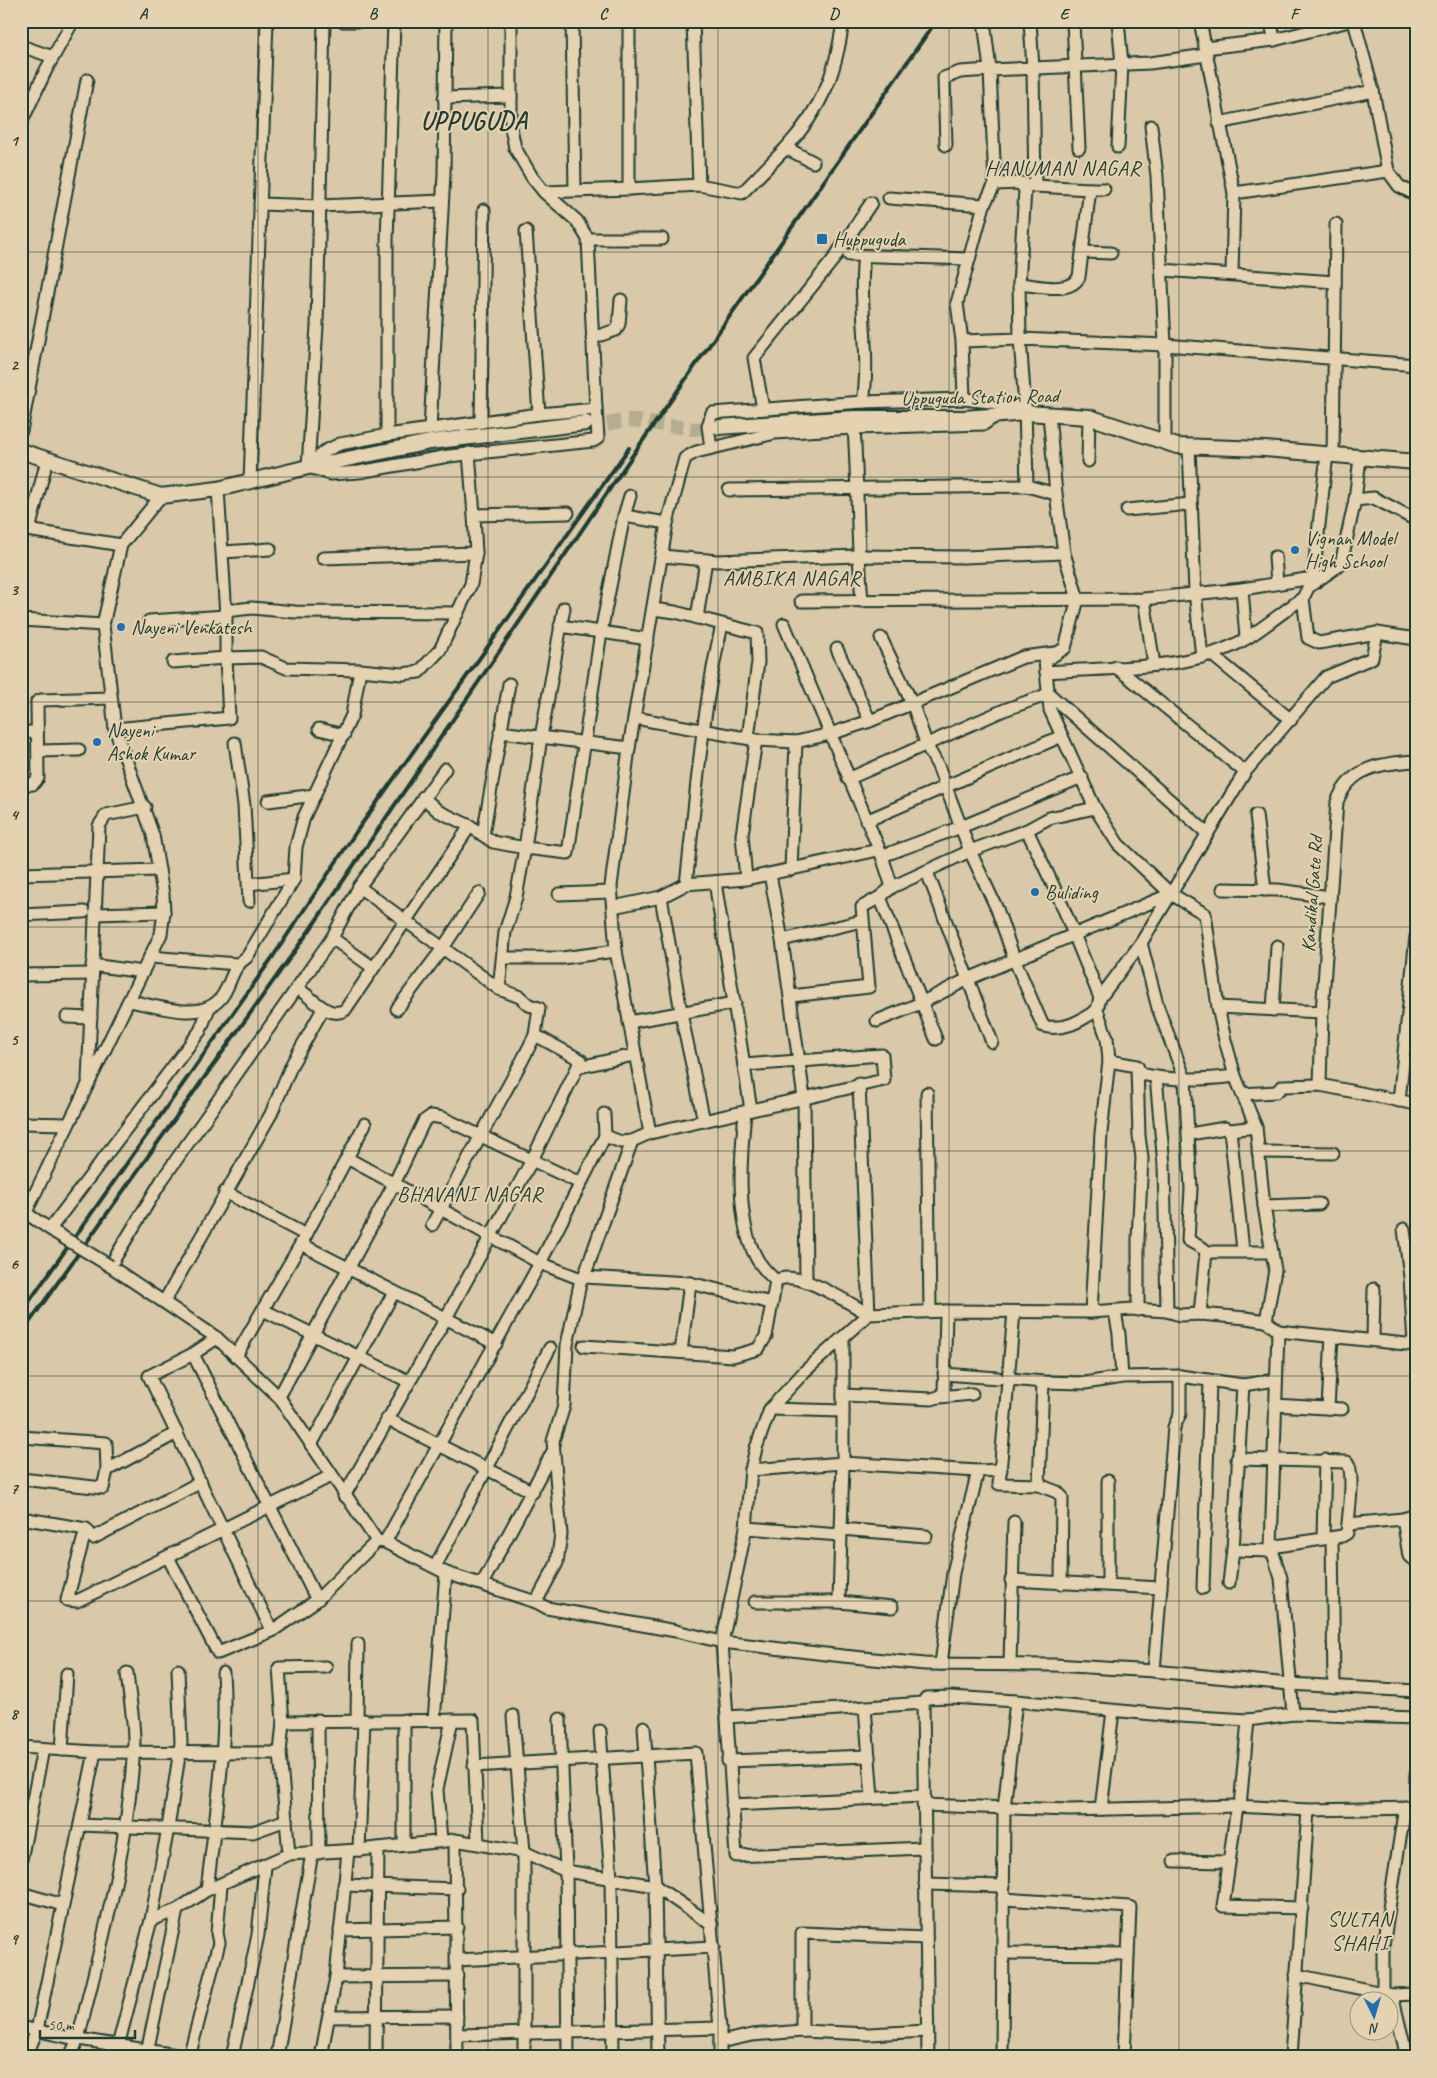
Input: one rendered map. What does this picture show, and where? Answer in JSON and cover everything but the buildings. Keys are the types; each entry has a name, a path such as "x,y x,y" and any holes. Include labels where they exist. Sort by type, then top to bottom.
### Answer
{"street":[{"path":"21,123 73,21"},
{"path":"250,482 267,21"},
{"path":"308,467 317,326 324,21"},
{"path":"343,21 394,22 388,203 387,435"},
{"path":"430,429 442,201 446,21"},
{"path":"308,467 331,474 359,472 469,453 593,441 598,438 588,239 577,221 544,192 532,177 515,148 511,128 511,21"},
{"path":"572,21 575,190"},
{"path":"629,21 629,189"},
{"path":"693,21 699,185"},
{"path":"544,192 699,185 742,193 807,124 828,84 838,56 843,21"},
{"path":"964,399 962,341 957,303 984,205 995,184 990,70 984,21"},
{"path":"1030,21 1033,69 1035,186"},
{"path":"1073,21 1079,148"},
{"path":"1118,21 1122,64 1118,147"},
{"path":"1200,21 1234,193 1232,274"},
{"path":"1271,21 1274,40"},
{"path":"946,145 944,78 946,76 960,72 1122,64 1274,40 1349,21"},
{"path":"1354,21 1373,91 1388,171 1399,186 1416,195"},
{"path":"21,46 53,57"},
{"path":"21,431 87,80"},
{"path":"1219,123 1373,91"},
{"path":"444,98 511,96"},
{"path":"1151,126 1157,176 1162,270 1166,442"},
{"path":"786,148 813,162"},
{"path":"1234,193 1388,171"},
{"path":"995,184 1020,182 1035,186 1104,189"},
{"path":"1020,182 1025,190 1019,284 1020,339 1026,410 1027,486"},
{"path":"1019,284 1066,287 1075,283 1079,277 1083,252 1090,189"},
{"path":"889,198 984,205"},
{"path":"260,204 320,206 442,201"},
{"path":"763,409 754,358 833,260 871,203"},
{"path":"481,422 484,210"},
{"path":"1046,672 1154,665 1207,655 1246,638 1303,598 1312,582 1330,455 1335,360 1336,224"},
{"path":"526,231 539,414"},
{"path":"588,239 662,239"},
{"path":"1083,252 1111,253"},
{"path":"849,255 969,259"},
{"path":"863,402 865,360 861,282 864,256"},
{"path":"1162,270 1335,282"},
{"path":"592,338 616,330 619,324 621,300"},
{"path":"962,341 1020,339 1165,345 1416,365"},
{"path":"711,448 708,426 712,413 863,402 964,399 1026,410"},
{"path":"308,467 325,451 340,444 387,435 539,414 596,409"},
{"name":"Uppuguda Station Road","path":"719,427 854,418 964,418 1026,410 1048,414 1089,417 1176,446 1265,449 1416,462"},
{"path":"1048,414 1064,553 1078,599 1065,648 1045,661 1050,710 1095,808 1118,844 1171,894 1205,914 1218,1007 1235,1076 1256,1126 1264,1206 1274,1270 1266,1321"},
{"path":"650,1133 616,951 611,892 630,748 667,523 685,458 696,452 776,433 854,428 984,424 997,415"},
{"path":"1088,461 1089,417"},
{"path":"21,452 161,496 218,489 308,467 430,442 586,423"},
{"path":"854,428 858,488 858,556 862,601"},
{"path":"1189,447 1195,592 1207,655 1291,720"},
{"path":"173,662 261,657 286,668 360,670 402,674 419,672 440,650 471,584 476,553 469,453"},
{"path":"801,601 1144,599 1195,592 1242,589 1277,582 1312,582 1341,564 1355,500 1360,458"},
{"path":"47,460 25,529 121,545"},
{"path":"729,490 1027,486 1056,494"},
{"path":"115,729 229,718 226,614 218,489"},
{"path":"161,496 121,545 103,625 115,729 153,834 164,912 161,934 130,1001 24,1211 217,1338 279,1397 344,1496 381,1541 446,1573 536,1602 547,1608 676,1631 722,1642 843,1656 941,1664 1010,1663 1154,1671 1289,1684 1416,1691"},
{"path":"423,797 438,811 470,826 493,842 568,853 601,632 624,516 630,496"},
{"path":"1355,500 1374,498 1416,520"},
{"path":"1127,510 1191,504"},
{"path":"474,515 568,513"},
{"path":"624,516 667,523"},
{"path":"223,552 270,549"},
{"path":"323,558 476,553"},
{"path":"662,556 706,560 858,556 964,557 1064,553"},
{"path":"1275,557 1277,582"},
{"path":"696,618 706,560"},
{"path":"1242,589 1246,638"},
{"path":"1303,598 1308,638 1319,643 1377,633 1416,639"},
{"path":"1144,599 1154,665"},
{"path":"149,621 226,614 252,608 295,612 458,613"},
{"path":"499,989 505,932 516,897 525,848 541,737 564,608"},
{"path":"653,609 675,612 757,633 758,662 742,836 746,879"},
{"path":"21,620 103,625"},
{"path":"784,624 880,853 892,887"},
{"path":"686,884 704,730 715,656 722,625"},
{"path":"560,626 648,640"},
{"path":"882,638 913,705 927,746 946,786 970,851 996,909 1015,961 1043,1026 1058,1030 1077,1022 1099,1004 1141,943 1245,772 1326,677 1372,658 1377,633"},
{"path":"837,649 870,721"},
{"path":"635,718 752,739 796,742 830,734 913,705 1023,657 1060,653"},
{"path":"1116,667 1245,772"},
{"path":"53,1231 200,1032 209,1008 223,995 236,964 247,957 294,879 296,847 304,817 352,714 360,670"},
{"path":"484,835 509,684"},
{"path":"848,778 927,746 1004,710 1049,694"},
{"path":"1049,694 1207,833"},
{"path":"21,785 37,782 39,751 37,702 41,700 111,698"},
{"path":"319,728 344,734"},
{"path":"21,732 37,732"},
{"path":"500,732 630,748"},
{"path":"866,821 1062,736"},
{"path":"791,870 796,742"},
{"path":"235,743 244,805 249,901"},
{"path":"39,751 79,750"},
{"name":"Kandikal Gate Rd","path":"1320,1085 1322,1012 1337,802 1344,787 1356,774 1381,765 1416,761"},
{"path":"110,1266 162,1180 332,938 359,887 445,769"},
{"path":"612,907 661,896 686,884 746,879 880,853 961,827 1082,777"},
{"path":"268,801 315,795"},
{"path":"88,1084 92,970 90,913 102,819 118,810 144,806"},
{"path":"791,996 869,987 862,907 880,898 892,887 970,851 1027,830 1049,818 1095,808"},
{"path":"1256,815 1264,890"},
{"path":"298,988 323,1008 335,1013 345,1010 470,826"},
{"path":"1027,830 1074,935 1099,1004 1107,1038 1109,1062 1101,1133 1091,1312"},
{"path":"21,874 159,870"},
{"path":"927,872 992,1042"},
{"path":"770,874 791,996 804,1098 806,1281"},
{"path":"249,884 294,879"},
{"path":"714,882 744,1065 748,1111 740,1161 746,1230 756,1258 776,1281"},
{"path":"359,887 406,919 499,989 520,997 529,1005 539,1008 535,1035 432,1225"},
{"path":"1222,889 1264,890 1330,897"},
{"path":"559,894 611,892"},
{"path":"397,1009 443,948 479,893"},
{"path":"877,1021 921,1003 968,979 1015,961 1171,894"},
{"path":"661,896 681,1013 704,1121"},
{"path":"880,898 936,1039"},
{"path":"21,916 164,912"},
{"path":"782,940 862,921"},
{"path":"1399,1101 1416,936"},
{"path":"332,938 372,968"},
{"path":"1141,943 1158,1008 1185,1079 1192,1189 1188,1240 1206,1252 1243,1250 1272,1252"},
{"path":"1273,1010 1278,946"},
{"path":"503,958 562,958 616,951"},
{"path":"150,957 236,964"},
{"path":"21,975 92,970 144,972"},
{"path":"130,1001 196,1011 209,1008"},
{"path":"629,1022 735,1003"},
{"path":"1218,1007 1322,1012"},
{"path":"164,1302 271,1114 292,1064 323,1008"},
{"path":"67,1017 91,1018"},
{"path":"344,1496 386,1419 446,1318 532,1160 579,1066 581,1060 535,1035"},
{"path":"579,1066 634,1055"},
{"path":"604,1136 621,1142 632,1142 650,1133 859,1084 884,1080 882,1055 744,1065"},
{"path":"1109,1062 1137,1066"},
{"path":"1137,1066 1141,1074 1156,1077 1185,1079 1235,1076"},
{"path":"1137,1066 1142,1158 1138,1240 1138,1310"},
{"path":"1156,1077 1164,1165 1166,1312"},
{"path":"859,1084 869,1314 805,1371 770,1409 756,1448 746,1528 722,1642 728,1717 728,1761 736,1856 924,1848"},
{"path":"1242,1094 1276,1092 1283,1086 1320,1085 1416,1104"},
{"path":"927,1093 930,1312"},
{"path":"168,1556 218,1653 272,1631 317,1600 381,1541 440,1446 540,1263 604,1136 604,1114"},
{"path":"279,1397 394,1184 424,1121 431,1116 444,1118 580,1183"},
{"path":"21,1124 68,1124"},
{"path":"236,1356 303,1240 365,1124"},
{"path":"1190,1134 1226,1128 1230,1130 1256,1126"},
{"path":"1230,1130 1243,1250"},
{"path":"536,1602 557,1563 561,1534 553,1441 564,1406 566,1349 582,1278 632,1142"},
{"path":"1258,1152 1333,1153"},
{"path":"348,1158 540,1263 582,1278 690,1283 771,1303"},
{"path":"225,1192 348,1268 496,1344"},
{"path":"1264,1206 1319,1204"},
{"path":"776,1281 786,1277 806,1281 869,1314 946,1311 1114,1312 1138,1310 1266,1321 1278,1331 1415,1345 1404,1229"},
{"path":"1200,1314 1206,1252"},
{"path":"584,1346 733,1356 758,1349 766,1336 776,1281"},
{"path":"681,1352 690,1283"},
{"path":"1373,1340 1374,1289"},
{"path":"311,1445 394,1292"},
{"path":"263,1310 408,1381"},
{"path":"940,1397 944,1395 946,1311"},
{"path":"1014,1312 1004,1379 999,1484 1039,1485 1056,1492 1062,1497 1060,1584"},
{"path":"1114,1312 1119,1334 1122,1377"},
{"path":"1278,1331 1272,1549 1281,1578 1293,1714"},
{"path":"1328,1408 1332,1336"},
{"path":"217,1338 193,1354 149,1376 272,1631"},
{"path":"839,1602 843,1463 843,1338"},
{"path":"435,1567 550,1348"},
{"path":"193,1354 317,1600"},
{"path":"944,1374 1085,1384 1122,1377 1180,1376 1210,1382 1243,1385 1276,1380"},
{"path":"1154,1671 1174,1427 1180,1414 1180,1376"},
{"path":"1039,1485 1043,1382"},
{"path":"1203,1588 1210,1382"},
{"path":"1229,1583 1233,1550 1237,1459 1243,1385"},
{"path":"843,1395 932,1399 972,1394"},
{"path":"1275,1405 1342,1409"},
{"path":"770,1409 843,1411"},
{"path":"386,1419 533,1492"},
{"path":"107,1470 176,1432"},
{"path":"21,1437 106,1443 107,1470 102,1488 21,1479"},
{"path":"482,1584 533,1492 553,1451"},
{"path":"1233,1550 1272,1549 1345,1535 1348,1524 1350,1464 1347,1462 1274,1458 1237,1459"},
{"path":"1326,1460 1334,1687"},
{"path":"752,1470 843,1463 978,1471 1001,1470"},
{"path":"941,1664 953,1573 978,1471"},
{"path":"86,1529 67,1600 77,1601 331,1476"},
{"path":"1108,1481 1108,1584"},
{"path":"21,1518 86,1529 93,1538 201,1482"},
{"path":"1348,1524 1403,1519 1416,1514"},
{"path":"1403,1519 1409,1556 1416,1562"},
{"path":"1010,1663 1014,1522"},
{"path":"746,1528 926,1536"},
{"path":"434,1720 446,1573"},
{"path":"1011,1580 1162,1588"},
{"path":"755,1602 839,1602 892,1607"},
{"path":"321,2057 336,1978 344,1885 353,1851 361,1720 358,1644"},
{"path":"289,1854 280,1753 283,1722 279,1668 326,1666"},
{"path":"115,2057 120,2046 151,1920 168,1828 180,1752 178,1670"},
{"path":"70,2057 78,2039 111,1902 125,1828 134,1739 127,1673"},
{"path":"207,1890 222,1752 225,1706 223,1673"},
{"path":"62,1750 67,1674"},
{"path":"928,2057 923,1703 926,1698 950,1697 1016,1701 1113,1711 1248,1720 1293,1714 1416,1718"},
{"path":"1002,2057 1004,1809 1016,1701"},
{"path":"728,1717 923,1703"},
{"path":"865,1708 872,1798"},
{"path":"1101,1809 1113,1711"},
{"path":"513,1716 524,1852 524,2057"},
{"path":"560,1719 566,1871 568,2057"},
{"path":"277,2057 315,1853 318,1720"},
{"path":"283,1722 318,1720 473,1720 478,1843"},
{"path":"404,1720 404,1844"},
{"path":"441,1840 437,1789 452,1720"},
{"path":"1248,1720 1239,1806 1223,1906 1302,1908"},
{"path":"644,1727 655,1886 654,1950 658,2057"},
{"path":"600,1731 611,1877 613,2057"},
{"path":"21,1747 95,1752 280,1753"},
{"path":"21,1860 26,1814 43,1748"},
{"path":"26,2057 37,2030 95,1752"},
{"path":"474,1766 696,1753 714,1947 720,2028 720,2057"},
{"path":"728,1761 869,1756"},
{"path":"1388,1990 1383,1946 1412,1808 1416,1774"},
{"path":"732,1804 872,1798 924,1800 1004,1809 1239,1806 1308,1810 1412,1808"},
{"path":"1291,2057 1308,1810"},
{"path":"80,1825 253,1832 286,1820"},
{"path":"151,1920 177,1910 207,1890 289,1854 353,1851 441,1840 456,1840 524,1852 566,1871 611,1877 655,1886 712,1925"},
{"path":"456,1840 457,2057"},
{"path":"376,2057 378,1848"},
{"path":"1174,1861 1229,1862"},
{"path":"232,2057 258,1935 265,1866"},
{"path":"925,1884 1004,1886"},
{"path":"21,2027 147,2053 189,2057 219,1943 221,1885"},
{"path":"344,1885 457,1889"},
{"path":"21,1893 63,1905"},
{"path":"1004,1899 1130,1907 1124,2057"},
{"path":"147,2053 177,1910"},
{"path":"340,1930 457,1928"},
{"path":"802,2031 802,1933 926,1938"},
{"path":"457,1960 714,1947"},
{"path":"1003,1952 1128,1954"},
{"path":"1296,1975 1369,1990"},
{"path":"336,1978 457,1976"},
{"path":"1400,1994 1416,1994"},
{"path":"329,2017 457,2016"},
{"path":"457,2035 657,2028 720,2028"},
{"path":"720,2042 752,2034 802,2031 869,2034 927,2031"},
{"path":"1400,2034 1407,2057"}],"tunnel":[{"path":"586,423 604,424 630,420 694,429 719,427"}],"railway":[{"path":"21,1334 309,931 639,446 936,21"},
{"path":"21,1313 272,958 356,832 629,448"}],"place":[{"name":"Huppuguda","path":"822,239"},
{"name":"Vignan Model High School","path":"1295,550"},
{"name":"Nayeni Venkatesh","path":"121,627"},
{"name":"Nayeni Ashok Kumar","path":"97,742"},
{"name":"Buliding","path":"1035,892"}],"district":[{"name":"UPPUGUDA","path":"474,121"},
{"name":"HANUMAN NAGAR","path":"1063,168"},
{"name":"AMBIKA NAGAR","path":"792,578"},
{"name":"BHAVANI NAGAR","path":"470,1194"},
{"name":"SULTAN SHAHI","path":"1360,1931"}]}
